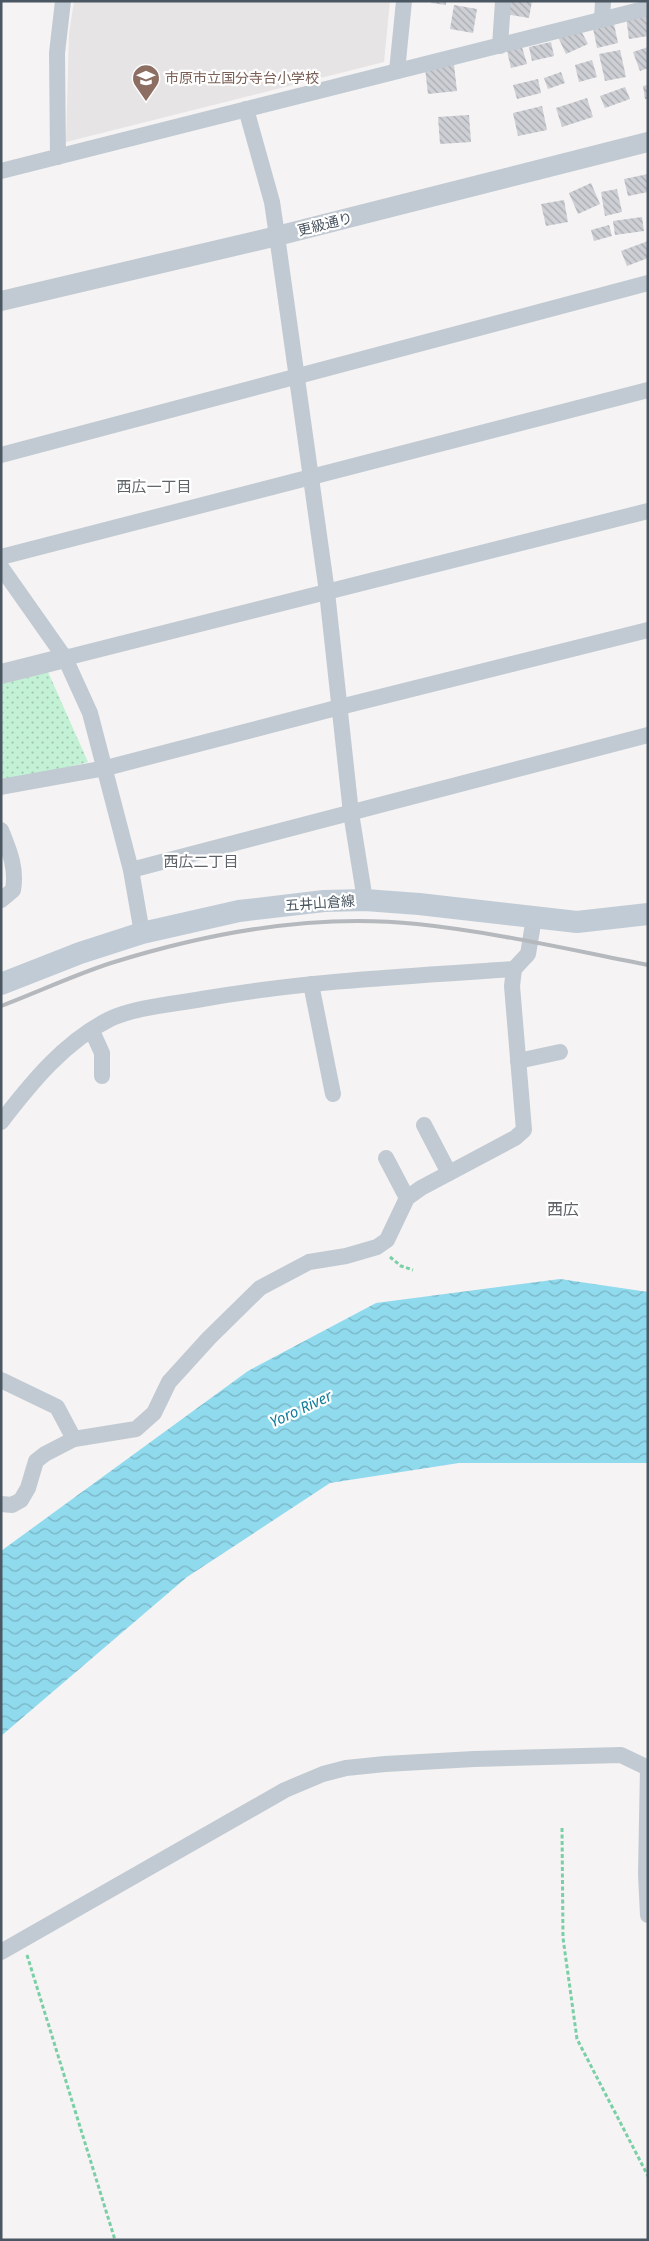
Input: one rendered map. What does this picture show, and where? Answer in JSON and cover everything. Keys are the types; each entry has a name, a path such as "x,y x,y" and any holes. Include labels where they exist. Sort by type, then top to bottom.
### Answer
{"main road":[{"name":"五井山倉線","path":"1,984 80,953 142,933 239,911 324,901 365,900 419,904 577,922 648,914"}],"street":[{"path":"58,157 57,53 63,1"},
{"path":"397,71 404,1"},
{"path":"500,46 504,1"},
{"path":"602,20 603,1"},
{"path":"1,171 648,8"},
{"path":"246,109 272,202 327,592 351,813 365,900"},
{"name":"更級通り","path":"1,301 277,236 648,142"},
{"path":"1,455 648,283"},
{"path":"1,557 648,390"},
{"path":"1,674 648,512"},
{"path":"1,567 66,658 90,713 106,768 131,870 142,933"},
{"path":"1,786 106,768 648,630"},
{"path":"131,870 648,735"},
{"path":"1,830 13,863 15,880 13,890 1,900"},
{"path":"1,1504 12,1505 21,1500 28,1488 36,1461 74,1439 136,1429 154,1413 169,1382 209,1338 260,1288 309,1262 346,1256 377,1247 387,1240 407,1198 421,1188 515,1138 524,1130 512,986 514,969 528,954 534,918"},
{"path":"1,1122 27,1088 53,1062 92,1031 111,1019 149,1008 252,990 514,969"},
{"path":"311,984 333,1094"},
{"path":"92,1031 102,1053 102,1076"},
{"path":"518,1061 560,1052"},
{"path":"424,1125 449,1173"},
{"path":"386,1158 407,1198"},
{"path":"1,1380 57,1407 74,1439"},
{"path":"1,1952 285,1790 323,1774 356,1767 474,1759 621,1755 648,1768 646,1874 648,1915"}],"path":[{"path":"377,1247 401,1266 413,1270"},
{"path":"562,1828 563,1938 577,2039 648,2176"},
{"path":"22,1940 115,2240"}],"shaded area":[{"name":"市原市立国分寺台小学校","path":"74,1 390,1 384,62 66,142 69,34"}],"green space":[{"path":"48,672 88,762 1,785 1,684"}],"water":[{"name":"Yoro River","path":"560,1279 648,1292 648,1463 459,1463 330,1483 187,1577 1,1736 1,1551 248,1371 376,1303"}],"building":[{"path":"432,1 446,1 446,5 431,3"},
{"path":"507,1 532,1 529,18 505,14"},
{"path":"454,5 477,9 473,33 450,29"},
{"path":"648,13 648,36 629,39 626,16"},
{"path":"614,24 618,43 597,48 593,28"},
{"path":"579,27 588,44 566,54 558,37"},
{"path":"551,42 554,56 532,61 529,47"},
{"path":"522,47 527,64 511,68 507,51"},
{"path":"648,47 648,68 640,71 633,52"},
{"path":"620,50 626,77 605,81 599,54"},
{"path":"592,60 597,77 579,82 575,65"},
{"path":"454,65 457,91 428,94 425,68"},
{"path":"561,72 565,83 548,89 544,78"},
{"path":"538,79 541,93 517,99 513,85"},
{"path":"648,85 648,99 645,99 643,86"},
{"path":"625,87 630,99 605,108 600,96"},
{"path":"587,98 593,117 562,127 556,108"},
{"path":"542,106 547,130 518,136 513,113"},
{"path":"469,115 471,142 440,144 438,117"},
{"path":"648,174 648,192 628,196 624,179"},
{"path":"591,183 600,204 578,214 569,193"},
{"path":"617,189 622,212 605,216 601,192"},
{"path":"564,200 568,222 546,226 541,204"},
{"path":"642,217 644,231 615,235 613,221"},
{"path":"609,225 612,236 594,241 591,230"},
{"path":"648,241 648,258 627,266 621,251"}],"railway":[{"path":"1,1006 97,968 148,952 262,928 340,921 379,921 446,927 648,965"}],"place":[{"name":"市原市立国分寺台小学校","path":"146,102"}],"district":[{"name":"西広一丁目","path":"154,487"},
{"name":"西広二丁目","path":"201,862"},
{"name":"西広","path":"563,1209"}]}
